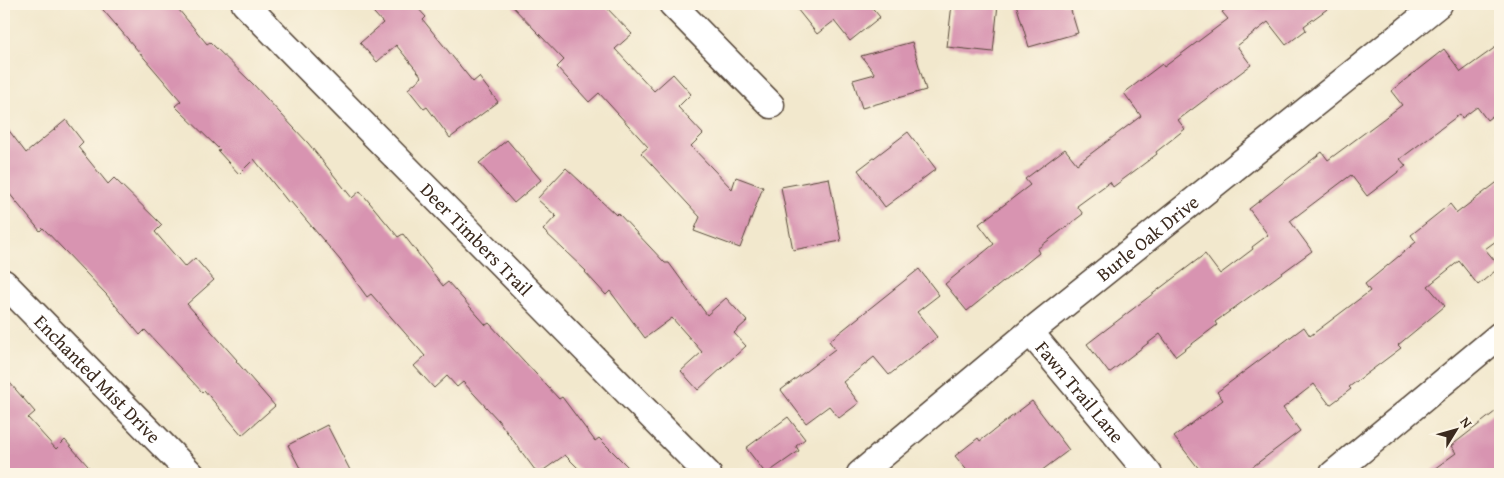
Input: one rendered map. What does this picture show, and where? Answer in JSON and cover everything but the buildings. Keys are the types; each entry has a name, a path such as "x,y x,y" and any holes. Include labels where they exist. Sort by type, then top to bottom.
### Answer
{"street":[{"name":"Deer Timbers Trail","path":"244,4 708,474"},
{"path":"672,4 771,105"},
{"name":"Burle Oak Drive","path":"860,474 1030,332 1438,4"},
{"name":"Enchanted Mist Drive","path":"4,283 191,474"},
{"name":"Fawn Trail Lane","path":"1030,332 1149,474"},
{"path":"1333,474 1500,335"}]}
